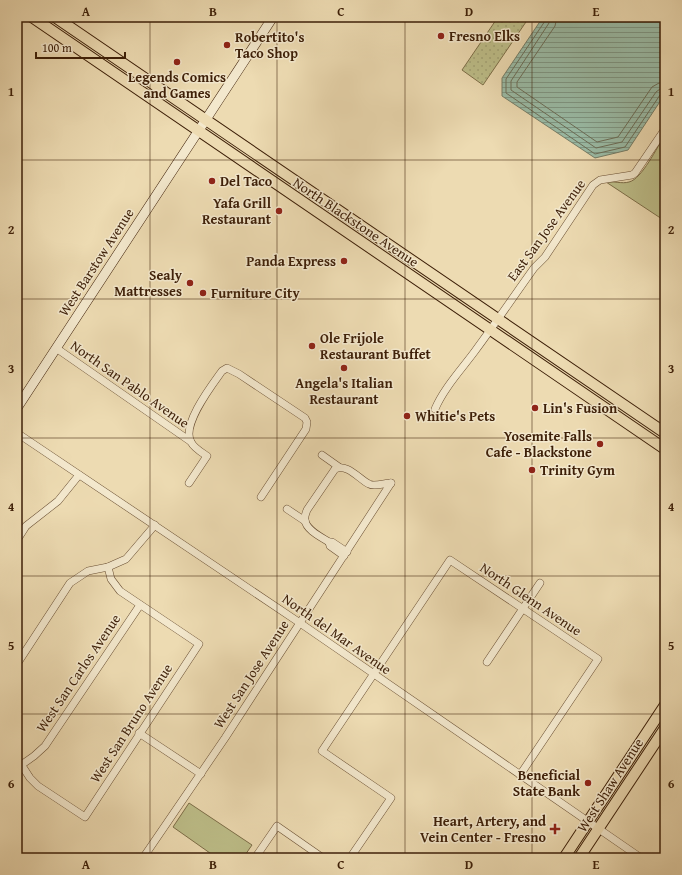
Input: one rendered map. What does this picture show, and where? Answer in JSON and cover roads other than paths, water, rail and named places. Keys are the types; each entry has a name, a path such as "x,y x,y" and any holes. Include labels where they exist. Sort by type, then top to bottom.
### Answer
{"main road":[{"name":"North Blackstone Avenue","path":"32,17 665,450"},
{"name":"North Blackstone Avenue","path":"55,17 665,433"},
{"path":"328,219 335,218 341,220 380,246 386,248 391,247"},
{"name":"West Shaw Avenue","path":"564,858 665,705"},
{"name":"West Shaw Avenue","path":"579,858 665,728"}],"street":[{"name":"West Barstow Avenue","path":"17,408 273,17"},
{"name":"East San Jose Avenue","path":"435,409 456,376 476,351 497,319 534,268 545,257 593,185 600,180 632,175 635,173 665,129"},
{"name":"North San Pablo Avenue","path":"56,348 190,440 195,447 207,456 189,483"},
{"path":"190,440 190,422 199,405 222,371 227,368 239,374 305,418 308,425 306,429 261,497"},
{"name":"North del Mar Avenue","path":"17,432 300,623 641,858"},
{"path":"305,521 307,510 332,472 338,467 322,455"},
{"name":"West San Jose Avenue","path":"144,858 346,554 391,483 369,484 344,468 338,467"},
{"path":"17,540 26,526 58,501 79,475"},
{"path":"287,509 305,521 314,533 329,542 332,542 346,554"},
{"path":"17,664 70,583 88,572 108,567 126,559 155,525"},
{"name":"North Glenn Avenue","path":"373,674 450,560 598,659 520,775"},
{"path":"108,567 111,579 120,591 140,604"},
{"path":"487,662 540,583"},
{"name":"West San Bruno Avenue","path":"19,766 38,786 85,816 199,644 140,604"},
{"name":"West San Carlos Avenue","path":"19,766 34,756 45,746 140,604"},
{"path":"350,858 391,798 322,751 373,674"},
{"path":"139,733 201,774"},
{"path":"17,758 19,766"},
{"path":"255,858 277,826 323,858"}],"water":[{"path":"543,17 665,17 665,94 628,150 595,158 502,96 502,78"}],"place":[{"name":"Fresno Elks","path":"441,36"},
{"name":"Robertito's Taco Shop","path":"227,45"},
{"name":"Legends Comics and Games","path":"177,62"},
{"name":"Del Taco","path":"212,181"},
{"name":"Yafa Grill Restaurant","path":"279,211"},
{"name":"Panda Express","path":"344,261"},
{"name":"Sealy Mattresses","path":"190,283"},
{"name":"Furniture City","path":"203,293"},
{"name":"Ole Frijole Restaurant Buffet","path":"312,346"},
{"name":"Angela's Italian Restaurant","path":"344,368"},
{"name":"Lin's Fusion","path":"535,408"},
{"name":"Whitie's Pets","path":"407,416"},
{"name":"Yosemite Falls Cafe - Blackstone","path":"600,444"},
{"name":"Trinity Gym","path":"532,470"},
{"name":"Beneficial State Bank","path":"588,783"},
{"name":"Heart, Artery, and Vein Center - Fresno","path":"555,829"}]}
